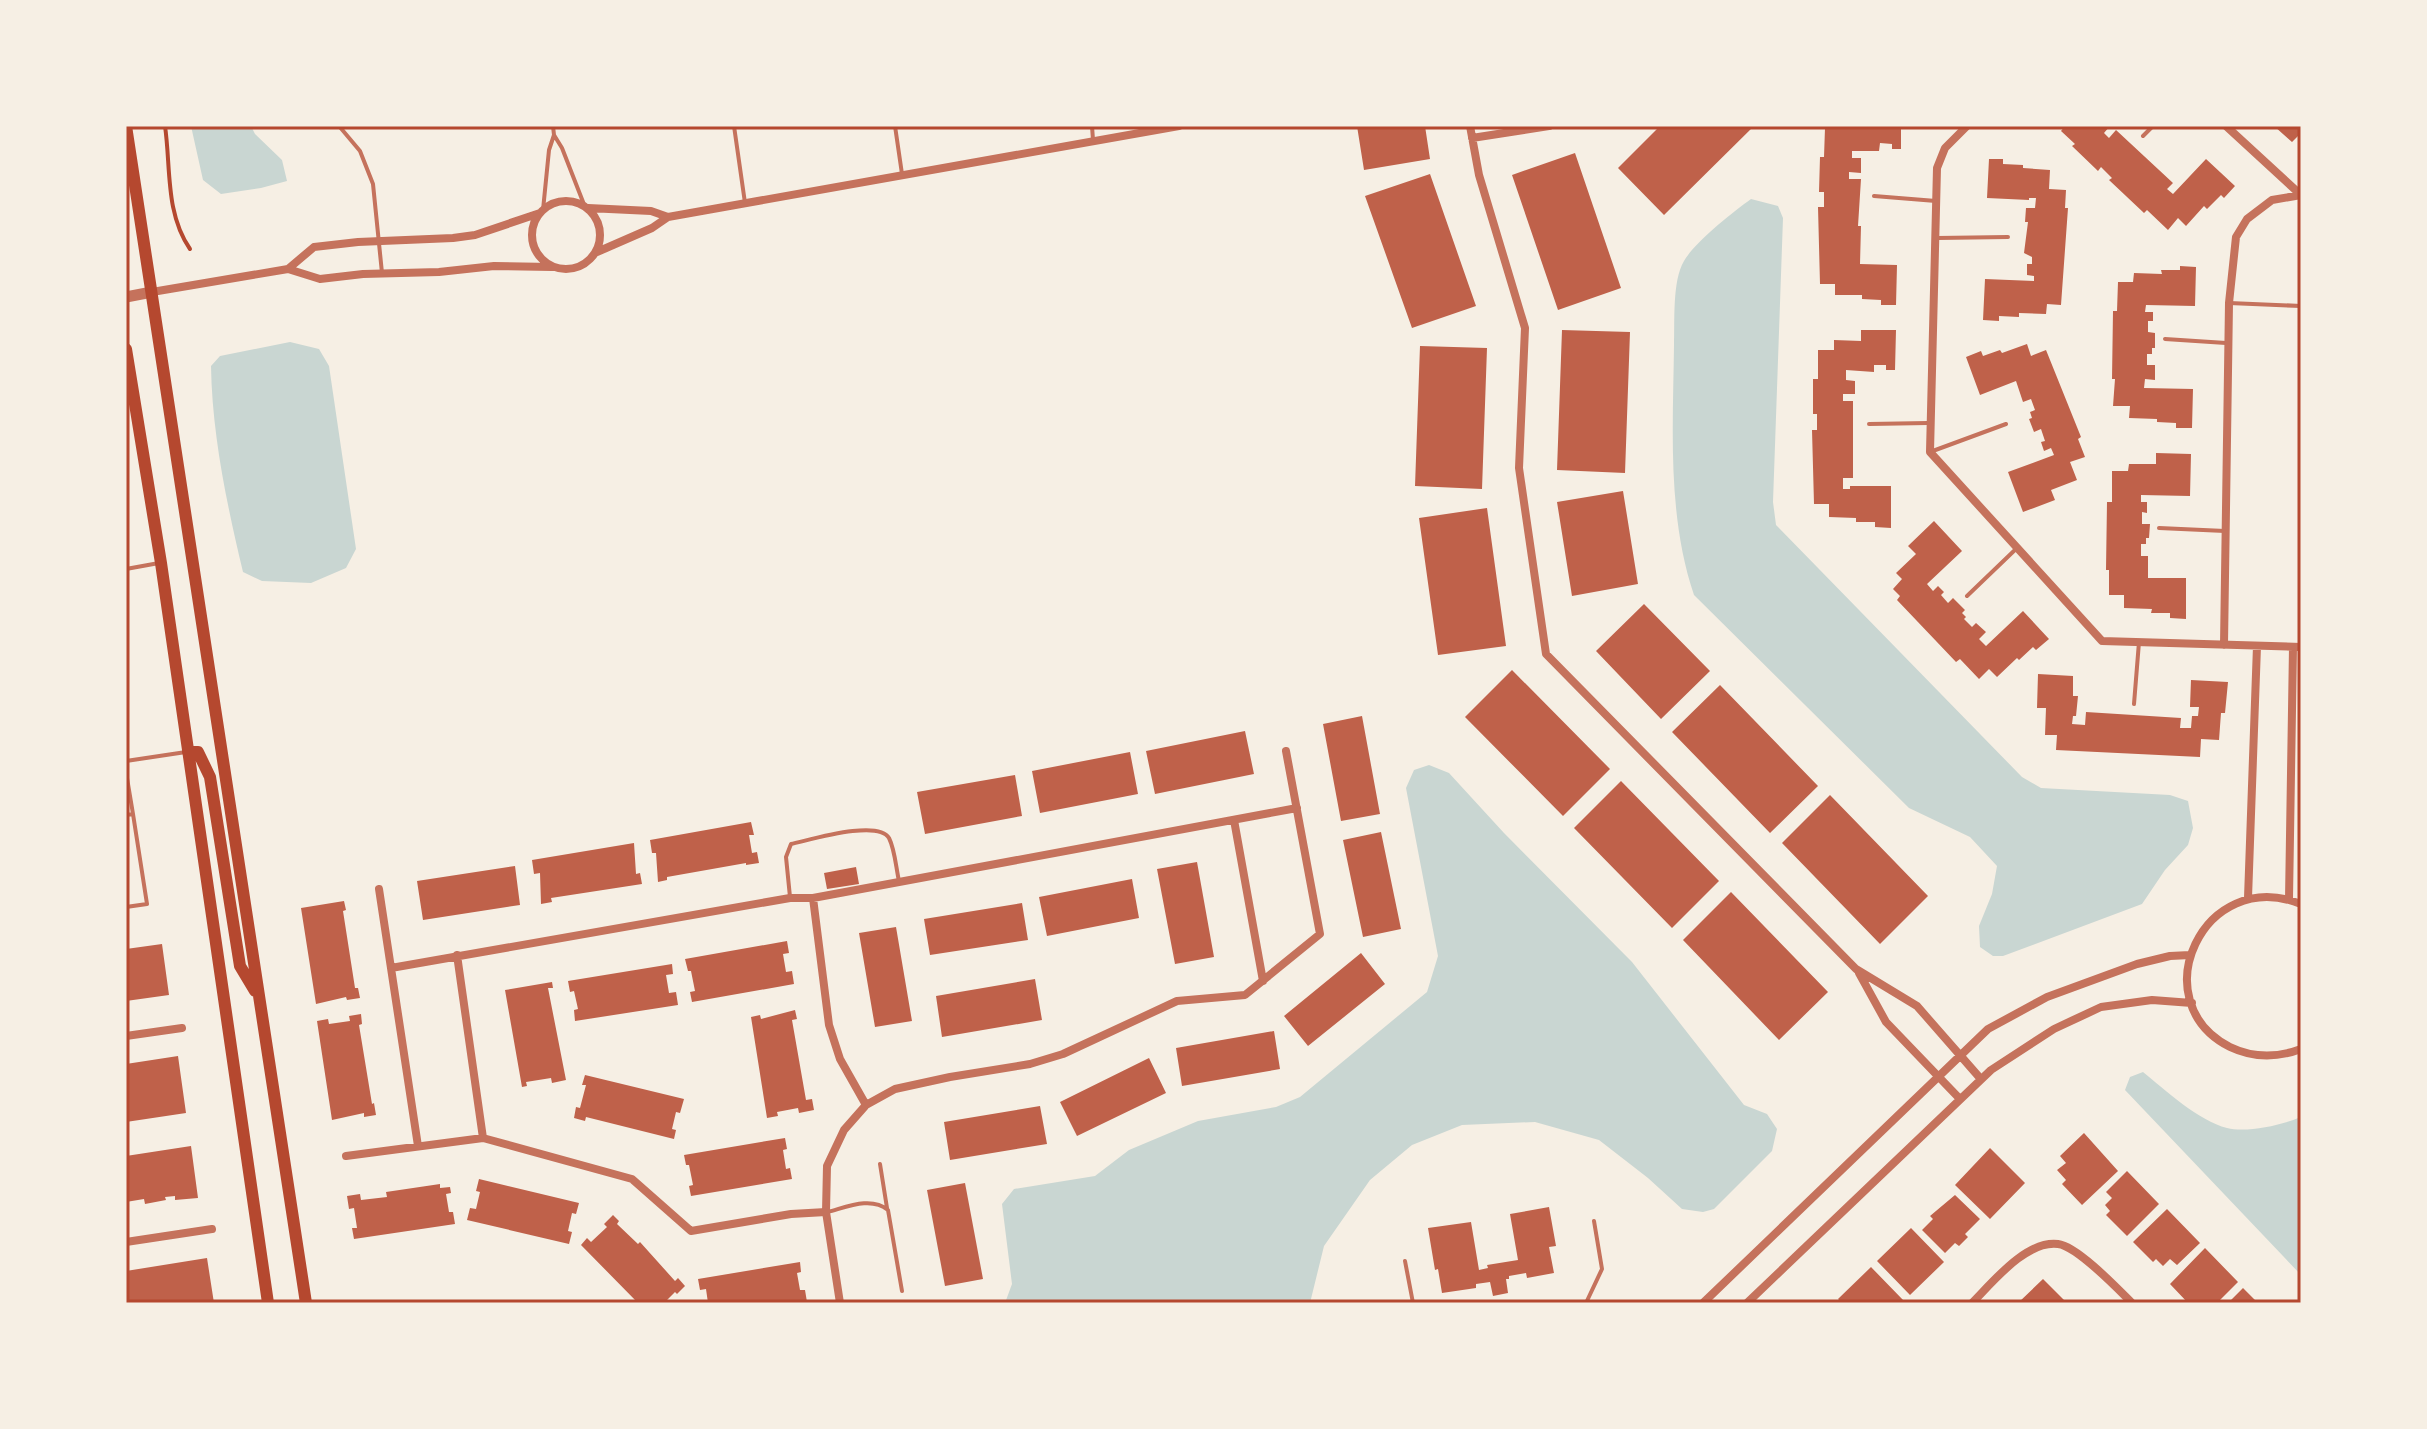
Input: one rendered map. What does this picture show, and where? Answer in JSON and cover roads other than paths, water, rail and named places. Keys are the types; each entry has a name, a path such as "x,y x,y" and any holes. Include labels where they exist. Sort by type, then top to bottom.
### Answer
{"main road":[{"path":"126,126 306,1303"},
{"path":"126,349 161,563 268,1303"},
{"path":"188,752 198,752 210,777 240,966 259,997"}],"street":[{"path":"126,297 288,269 320,279 494,266 570,269 668,217 1179,126"},
{"path":"1470,126 1479,175 1525,328 1519,468 1546,654 1856,969 1917,1006 1980,1078"},
{"path":"1472,138 1549,126"},
{"path":"1967,126 1945,148 1937,168 1930,452 2102,641 2297,647 2289,899"},
{"path":"2226,126 2301,195"},
{"path":"2224,645 2229,303 2236,237 2247,219 2272,200 2301,195"},
{"path":"288,269 314,247 475,235 541,211 550,204 568,200 586,207 651,211 668,217"},
{"path":"586,207 598,222 597,252"},
{"path":"541,211 532,229 534,247 552,267"},
{"path":"2248,898 2257,646"},
{"path":"840,1303 826,1212 827,1166 844,1130 866,1105 895,1089 1030,1064 1063,1054 1177,1001 1245,995 1320,934 1286,751"},
{"path":"391,968 790,898 813,898 1297,808"},
{"path":"1234,820 1263,981"},
{"path":"379,889 418,1146"},
{"path":"2301,904 2289,899 2262,896 2232,904 2212,919 2197,939 2190,955 2188,987 2192,1003 2210,1033 2239,1051 2273,1056 2301,1049"},
{"path":"813,898 829,1025 840,1059 866,1105"},
{"path":"457,955 483,1138"},
{"path":"1703,1303 1988,1029 2047,997 2137,964 2190,955"},
{"path":"1856,969 1886,1022 1959,1098"},
{"path":"1747,1303 1980,1078 2054,1029 2101,1007 2152,1000 2192,1003"},
{"path":"126,1036 182,1028"},
{"path":"346,1156 483,1138 632,1179 691,1231 791,1214 826,1212"},
{"path":"126,1242 212,1229"},
{"path":"1972,1303 2019,1256 2046,1245 2061,1244 2098,1269 2132,1303"}],"lane":[{"path":"339,126 360,151 367,168 377,204 382,273"},
{"path":"541,211 553,126"},
{"path":"734,126 745,203"},
{"path":"895,126 902,174"},
{"path":"1092,126 1093,142"},
{"path":"2143,136 2153,126"},
{"path":"554,135 586,207"},
{"path":"1874,196 1936,201"},
{"path":"1935,238 2008,237"},
{"path":"2229,303 2301,306"},
{"path":"2165,339 2229,344"},
{"path":"1869,424 1931,423"},
{"path":"1930,452 2006,424"},
{"path":"2159,528 2225,531"},
{"path":"1967,596 2017,548"},
{"path":"126,569 161,563"},
{"path":"2134,704 2139,642"},
{"path":"126,761 188,752"},
{"path":"126,772 147,904 126,907"},
{"path":"126,815 133,814"},
{"path":"790,898 786,857 791,844 867,829 881,830 888,837 899,881"},
{"path":"880,1164 902,1291"},
{"path":"826,1212 872,1202 888,1210"},
{"path":"1586,1303 1602,1269 1594,1221"},
{"path":"1405,1261 1413,1303"}]}
